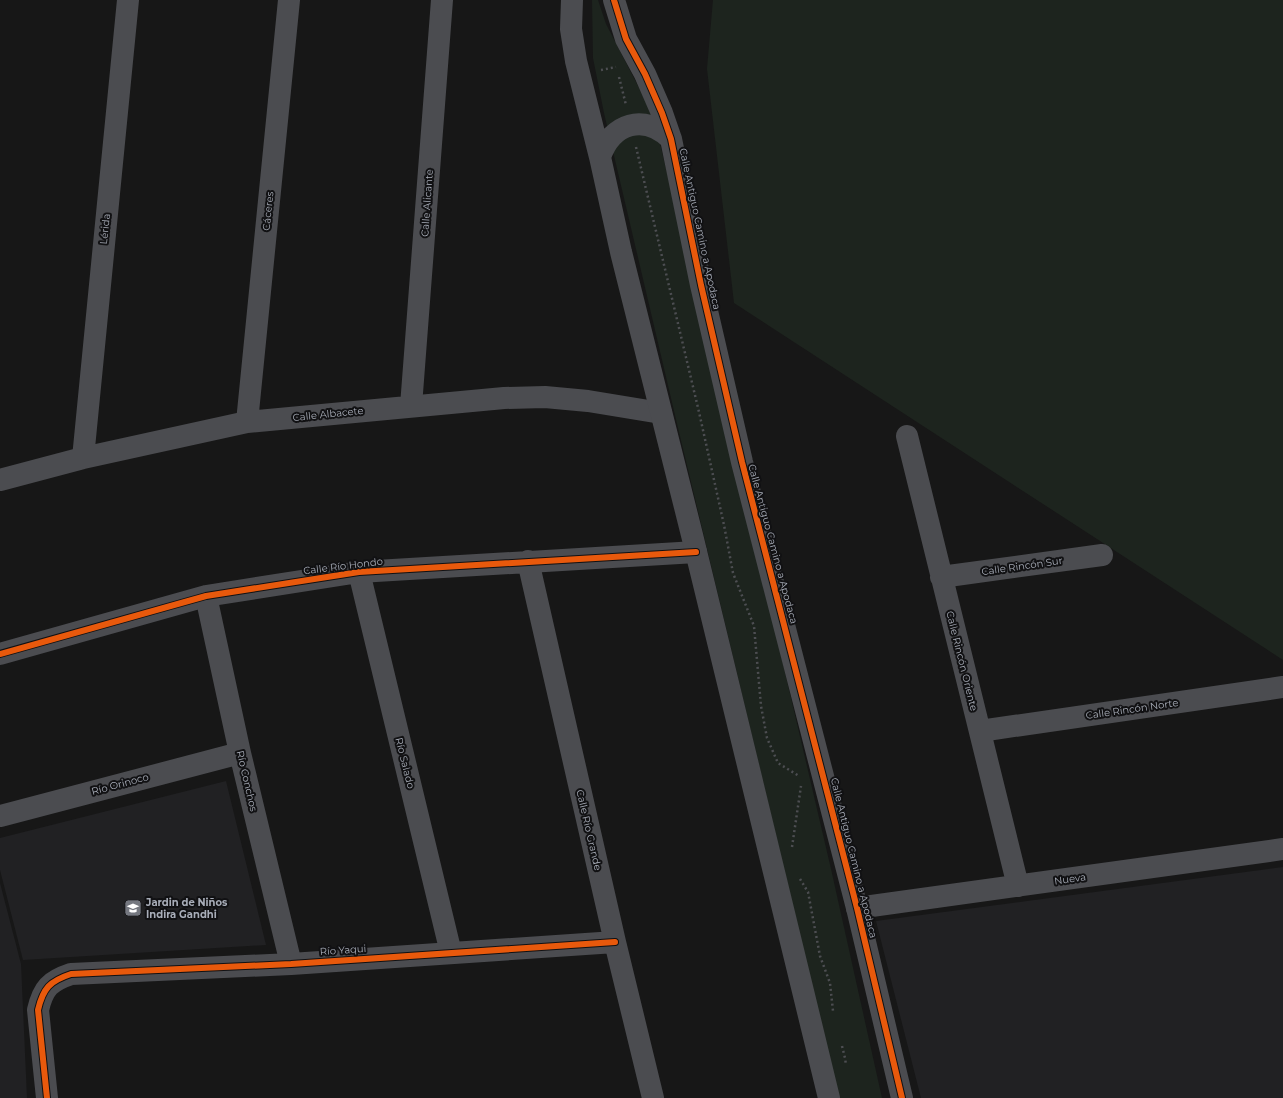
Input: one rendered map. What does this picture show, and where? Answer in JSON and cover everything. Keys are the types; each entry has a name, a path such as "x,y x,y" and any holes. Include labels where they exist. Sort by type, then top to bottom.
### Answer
{"street":[{"name":"Lérida","path":"83,458 128,0"},
{"name":"Cáceres","path":"247,422 289,0"},
{"name":"Calle Alicante","path":"411,406 442,0"},
{"path":"572,0 571,29 576,61 600,157 621,252 696,552 828,1098"},
{"name":"Calle Antiguo Camino a Apodaca","path":"614,0 626,39 645,74 662,113 671,139 742,462 857,908 902,1098"},
{"path":"600,157 604,146 610,137 619,130 630,125 641,124 652,126 662,131 671,139"},
{"name":"Calle Albacete","path":"0,480 83,458 247,422 504,398 545,397 588,401 661,413"},
{"name":"Calle Rincón Oriente","path":"907,436 1018,886"},
{"name":"Calle Río Hondo","path":"0,654 206,596 359,572 696,552"},
{"name":"Calle Rincón Sur","path":"941,577 1102,555"},
{"name":"Calle Río Grande","path":"528,562 615,942 653,1098"},
{"name":"Río Salado","path":"359,572 451,953"},
{"name":"Río Conchos","path":"206,596 240,753 291,964"},
{"name":"Calle Rincón Norte","path":"980,731 1283,687"},
{"name":"Río Orinoco","path":"0,816 240,753"},
{"name":"Nueva","path":"857,908 1283,849"},
{"name":"Río Yaqui","path":"47,1098 38,1010 41,998 48,986 58,978 71,974 291,964 615,942"}],"path":[{"path":"596,72 616,66 699,412 733,573 754,626 761,706 767,738 778,763 802,778"},
{"path":"791,854 801,786"},
{"path":"797,874 808,892 820,956 830,984 833,1015"},
{"path":"841,1044 846,1066"}],"shaded area":[{"path":"592,0 598,0 606,24 653,115 697,296 831,869 882,1098 839,1098 604,113 593,58"},
{"path":"713,0 1283,0 1283,660 734,303 707,69"},
{"name":"Jardin de Niños Indira Gandhi","path":"226,781 266,945 23,960 0,870 0,838"},
{"path":"1283,867 1283,1098 921,1098 876,921"},
{"path":"0,883 21,964 27,1098 0,1098"}],"cycle path":[{"path":"614,0 626,39 645,74 662,113 671,139 701,285 742,462 857,908 902,1098"},
{"path":"0,654 206,596 359,572 696,552"},
{"path":"47,1098 38,1010 42,996 48,986 58,979 71,974 291,964 615,942"}],"place":[{"name":"Jardin de Niños Indira Gandhi","path":"133,908"}]}
